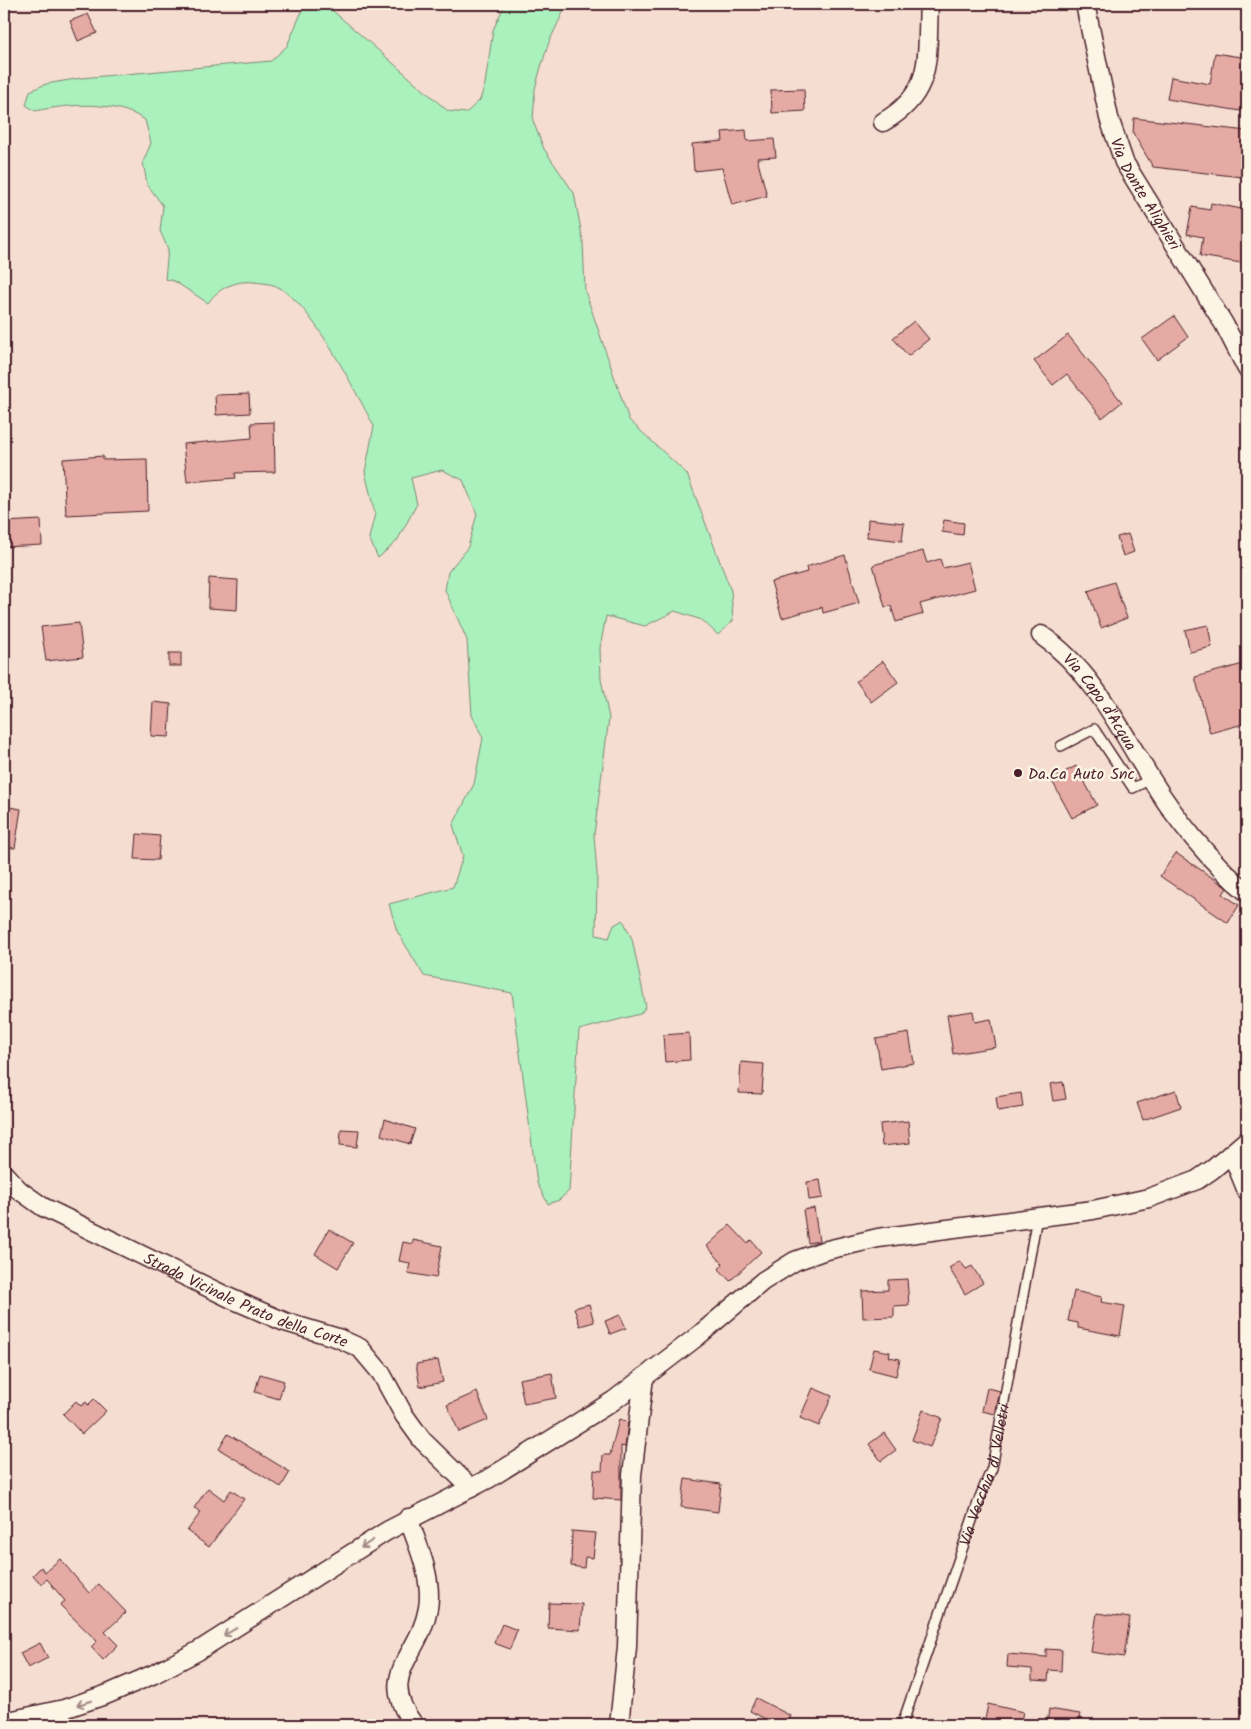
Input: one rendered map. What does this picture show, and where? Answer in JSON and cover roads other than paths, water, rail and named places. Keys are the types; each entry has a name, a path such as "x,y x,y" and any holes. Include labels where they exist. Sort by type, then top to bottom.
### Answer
{"street":[{"path":"883,122 908,105 922,83 926,64 929,4"},
{"name":"Via Dante Alighieri","path":"1085,4 1108,113 1124,162 1224,324 1247,368"},
{"name":"Via Capo d'Acqua","path":"1041,635 1059,647 1083,673 1128,739 1175,815 1231,879 1247,892"},
{"path":"4,1722 79,1704 154,1674 234,1629 408,1518 471,1488 613,1401 698,1336 755,1287 795,1261 823,1251 878,1238 1093,1210 1160,1195 1197,1180 1232,1154 1247,1140"},
{"path":"1232,1154 1247,1191"},
{"name":"Strada Vicinale Prato della Corte","path":"4,1174 32,1200 86,1228 259,1311 299,1327 344,1340 360,1348 381,1372 404,1415 422,1440 439,1460 471,1488"},
{"path":"619,1725 627,1646 632,1475 644,1377"},
{"path":"408,1518 424,1567 429,1597 424,1621 397,1684 402,1707 414,1725"}],"lane":[{"path":"1062,746 1094,730 1133,788 1151,779"},
{"name":"Via Vecchia di Velletri","path":"902,1725 978,1502 992,1468 1037,1217"}],"place":[{"name":"Da.Ca Auto Snc","path":"1018,773"}]}
